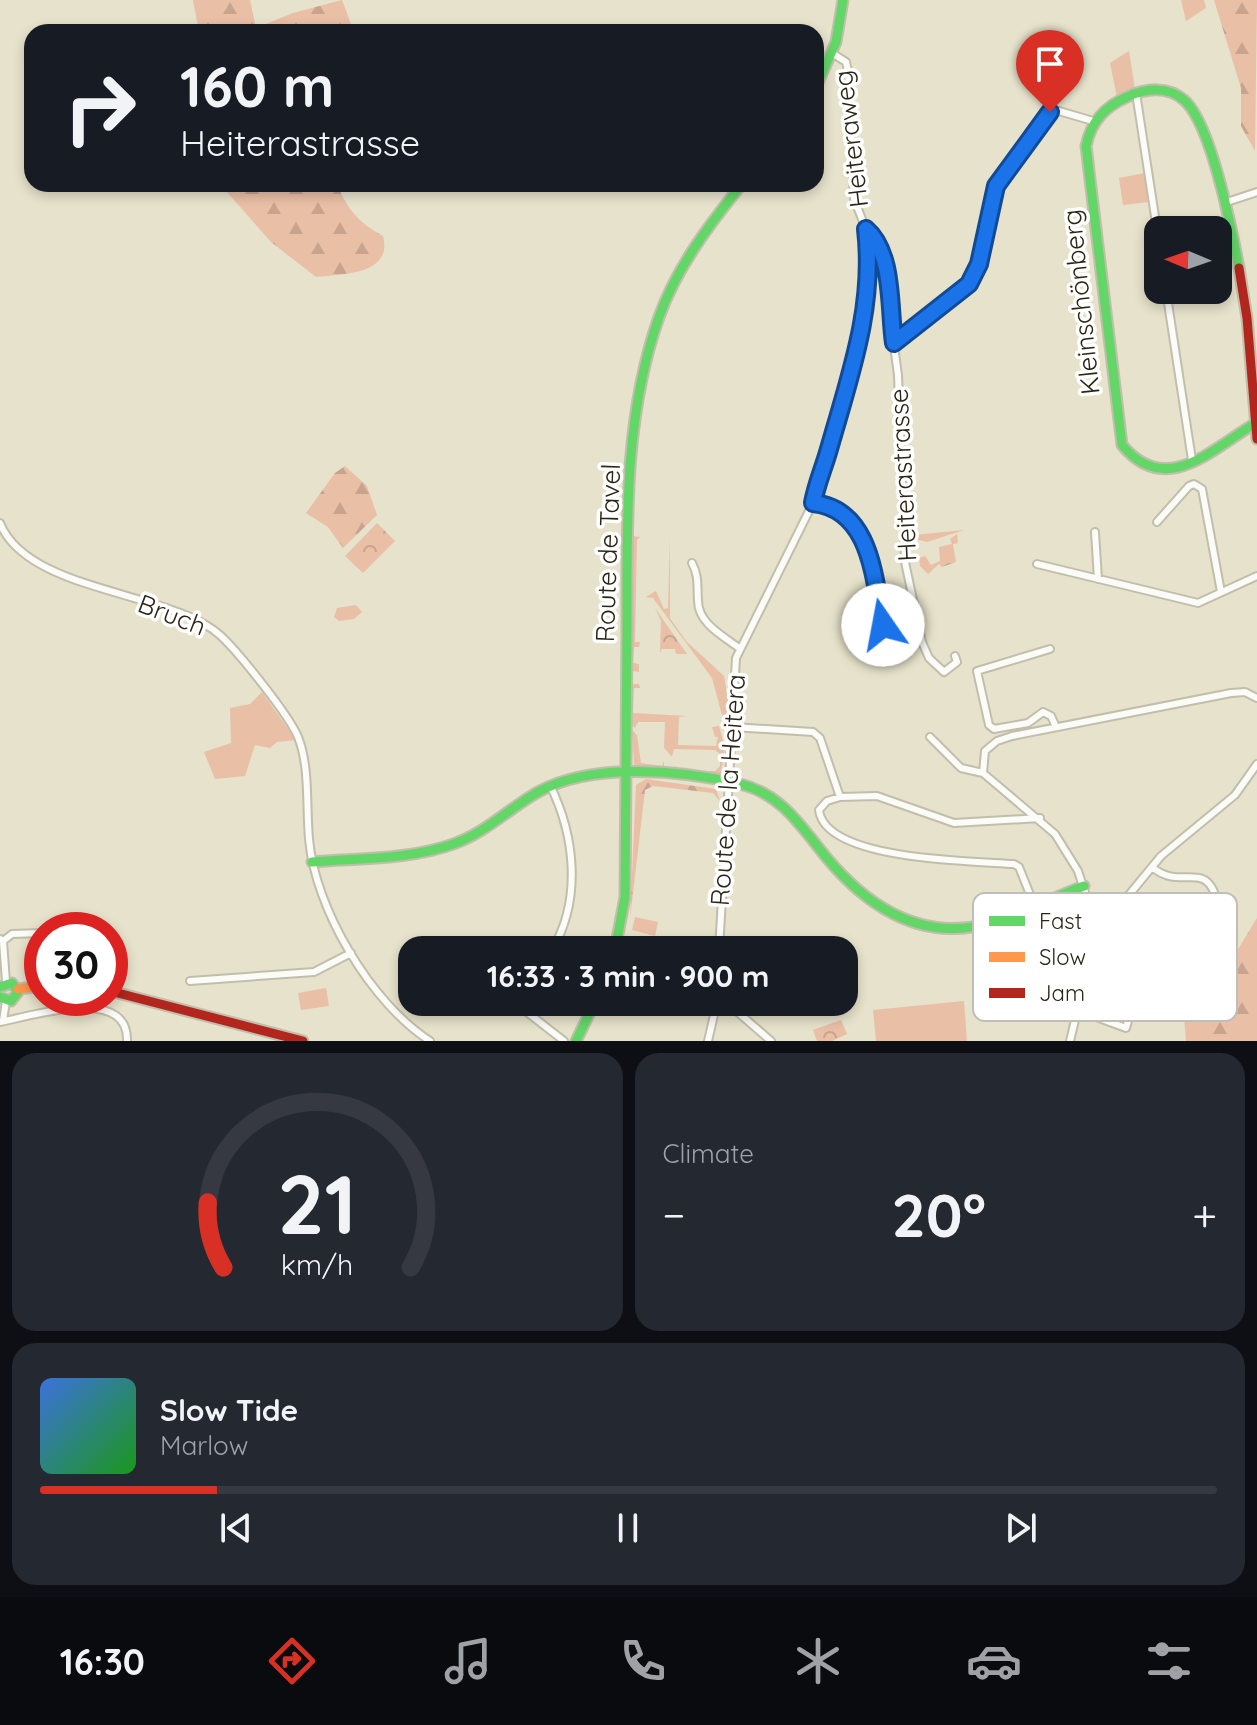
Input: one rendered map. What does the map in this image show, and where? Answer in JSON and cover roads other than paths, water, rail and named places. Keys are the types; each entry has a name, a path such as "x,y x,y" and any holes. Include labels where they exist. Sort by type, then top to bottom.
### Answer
{"street":[{"path":"824,70 840,24 843,0"},
{"name":"Heiteraweg","path":"832,53 846,62 848,71 854,199 866,229"},
{"path":"894,343 969,284 979,264 996,186 1044,116 1059,111 1093,121 1102,111 1136,93 1164,90 1182,98 1191,108 1206,141 1224,203 1252,318 1257,439"},
{"path":"1136,93 1155,216"},
{"name":"Kleinschönberg","path":"1093,121 1086,146 1120,439 1127,455 1147,470 1174,471 1254,424"},
{"name":"Route de Tavel","path":"618,936 625,897 629,497 644,364 674,281 706,230 736,192"},
{"path":"1224,203 1257,192"},
{"name":"Heiterastrasse","path":"866,229 875,238 882,259 894,343 902,425 902,541 919,623 929,658 944,672 957,662 955,656"},
{"name":"Heiterastrasse","path":"813,503 854,369 866,312 870,265 866,229"},
{"path":"1168,304 1192,460"},
{"path":"1157,522 1189,486 1194,484 1202,489 1221,592"},
{"path":"813,503 844,517 864,538 888,662"},
{"name":"Route de la Heitera","path":"720,936 739,648 813,503"},
{"path":"0,524 8,542"},
{"path":"1095,532 1098,579"},
{"name":"Bruch","path":"0,540 92,586 211,628 229,645 294,729 303,756 312,862 351,953 388,1006 430,1041"},
{"path":"692,563 699,580 698,609 711,627 739,648"},
{"path":"1037,564 1198,603 1257,576"},
{"path":"1050,649 977,671 989,725 994,729 1028,723 1043,712 1051,716 1056,727"},
{"path":"983,773 985,751 997,741 1231,693 1245,692 1257,698"},
{"path":"732,727 813,732 820,738 840,797"},
{"path":"930,737 961,768 983,773 993,785 1040,818 1067,851 1086,893"},
{"path":"1131,893 1175,841 1235,795 1257,764"},
{"path":"312,862 450,846 482,829 549,784 585,773 626,773 728,783 761,791 782,805 848,885 894,918 929,928 973,927"},
{"path":"549,784 566,819 572,860 566,916 558,936"},
{"path":"1029,893 1019,867 1014,864 884,853 830,830 819,810 827,801 840,797 877,796 954,823 1040,818"},
{"path":"1152,867 1172,880 1200,877 1207,880 1214,893"},
{"path":"1068,893 1084,886"},
{"path":"24,934 12,934 2,940 3,984 24,988"},
{"path":"190,981 314,972 351,953"},
{"path":"18,989 7,999 1,1022 62,1010 104,1009 120,1018 126,1026 127,1041"},
{"path":"128,996 303,1041"},
{"path":"7,999 20,1019"},
{"path":"532,1016 564,1041"},
{"path":"576,1041 588,1016"},
{"path":"708,1041 714,1016"},
{"path":"742,1016 771,1041"},
{"path":"1070,1041 1075,1021"},
{"path":"1107,1021 1126,1028 1128,1021"}]}
